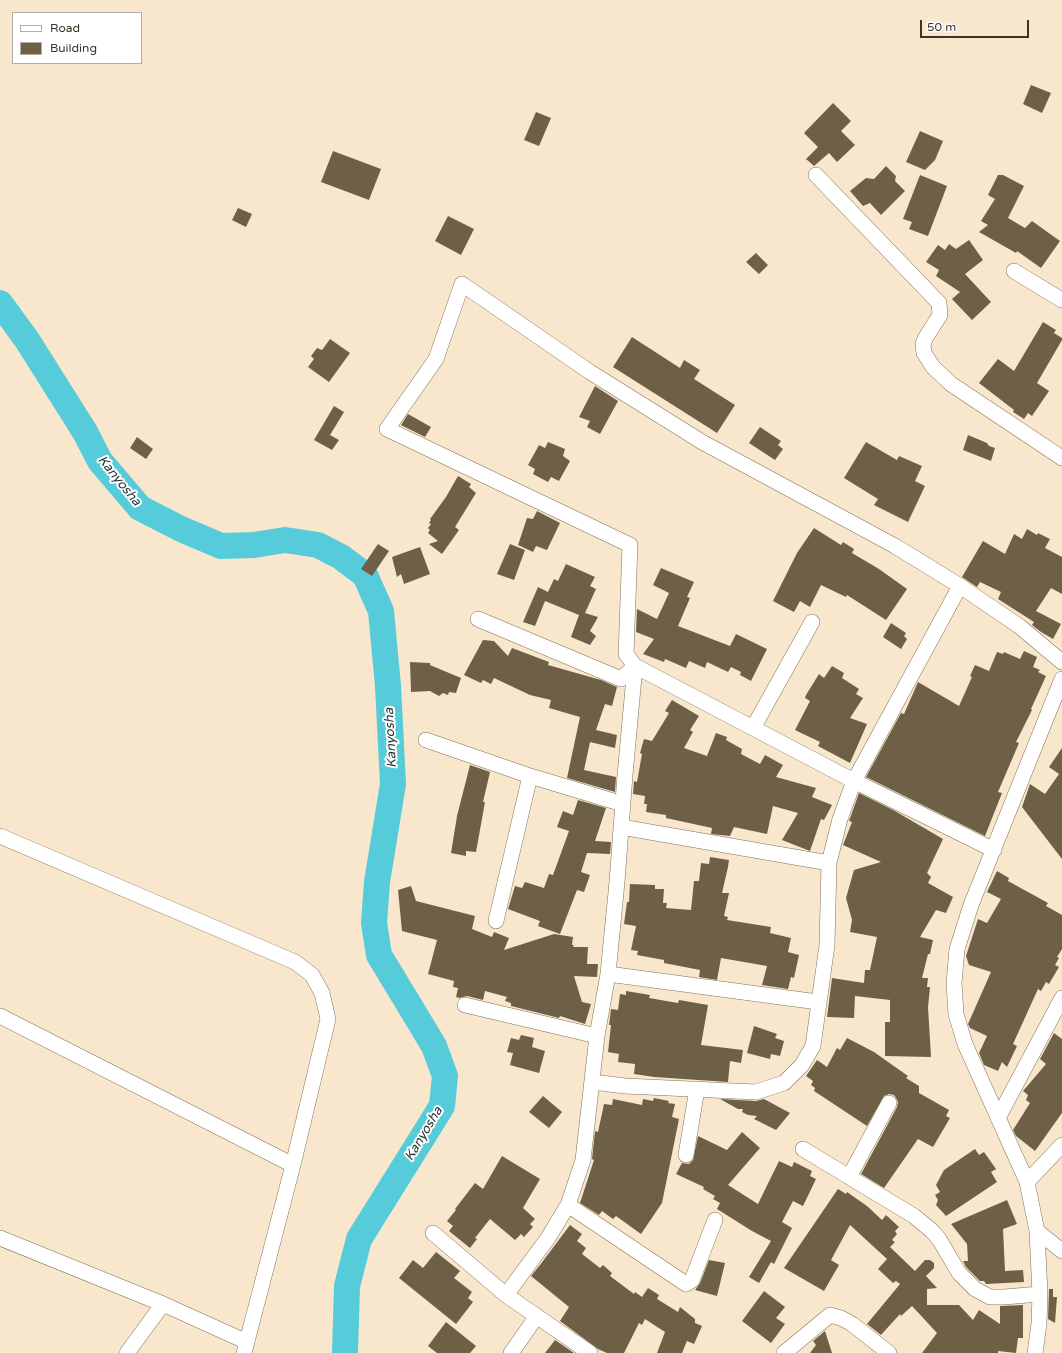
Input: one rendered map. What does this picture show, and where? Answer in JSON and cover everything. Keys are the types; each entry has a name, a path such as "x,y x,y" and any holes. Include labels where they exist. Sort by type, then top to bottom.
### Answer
{"street":[{"path":"816,175 939,303 940,315 926,337 924,344 924,353 932,367 952,384 1062,458"},
{"path":"1014,271 1062,300"},
{"path":"994,850 854,781 634,666 626,654 630,545 387,429 436,359 462,284 590,372 702,442 895,546 960,586 1020,626 1062,662"},
{"path":"593,1082 625,1086 756,1092 784,1083 802,1065 813,1046 827,945 829,864 840,818 854,781 960,586"},
{"path":"478,619 621,679 634,666"},
{"path":"753,728 812,622"},
{"path":"506,1295 548,1238 568,1204 583,1160 597,1036 608,974 634,666"},
{"path":"1035,1353 1039,1324 1040,1294 1037,1231 1027,1182 965,1044 956,1014 954,983 957,949 971,905 1057,706 1062,679"},
{"path":"426,740 530,776 623,804"},
{"path":"496,921 530,776"},
{"path":"621,827 829,864"},
{"path":"0,836 295,962 312,975 322,993 328,1019 293,1165 245,1348 163,1304 2,1242"},
{"path":"608,974 818,1002"},
{"path":"998,1118 1062,999"},
{"path":"465,1005 597,1036"},
{"path":"0,1016 293,1165"},
{"path":"686,1155 697,1089"},
{"path":"849,1177 889,1103"},
{"path":"1027,1182 1062,1145"},
{"path":"803,1149 914,1216 939,1239 959,1273 975,1289 990,1297 1040,1294"},
{"path":"568,1204 686,1284 692,1280 715,1220"},
{"path":"1037,1231 1062,1251"},
{"path":"433,1233 506,1295 590,1353"},
{"path":"127,1353 163,1304"},
{"path":"784,1353 830,1315 841,1318 852,1324 889,1353"},
{"path":"511,1353 537,1316"}],"building":[{"path":"1031,85 1051,93 1042,113 1023,104"},
{"path":"833,103 851,121 841,131 855,145 837,162 829,153 814,166 806,159 818,147 804,133"},
{"path":"536,112 551,118 539,146 524,140"},
{"path":"920,131 943,141 935,160 925,170 906,162"},
{"path":"333,151 381,169 369,200 321,182"},
{"path":"886,166 896,176 895,181 905,191 881,215 870,203 863,206 850,191 866,178 874,179"},
{"path":"920,175 947,186 928,236 909,229 912,222 903,219"},
{"path":"998,175 1003,175 1024,186 1008,218 1025,228 1032,221 1060,241 1041,268 1017,251 1016,253 979,232 988,225 981,221 995,199 988,195"},
{"path":"238,208 252,214 246,227 232,220"},
{"path":"448,216 474,229 461,255 435,241"},
{"path":"969,240 983,260 965,274 991,302 972,320 952,299 960,292 936,276 939,270 926,262 938,245 945,250 949,244 956,249"},
{"path":"756,253 768,265 759,274 746,262"},
{"path":"1043,322 1056,330 1054,333 1062,338 1062,340 1037,383 1049,391 1032,416 1028,413 1024,419 1013,412 1014,410 979,383 998,359 1014,371"},
{"path":"632,337 680,368 684,360 700,370 694,379 735,405 717,433 613,367"},
{"path":"330,339 350,353 329,382 308,367 314,359 311,356 317,348 322,350"},
{"path":"595,386 618,401 600,434 587,427 590,421 579,417"},
{"path":"334,406 344,412 330,435 339,440 332,450 314,440"},
{"path":"408,414 431,427 425,437 401,425"},
{"path":"760,427 781,441 778,445 783,449 775,460 749,443"},
{"path":"968,435 995,448 991,461 963,450"},
{"path":"137,437 153,449 146,459 130,448"},
{"path":"548,442 565,449 563,456 570,461 559,481 551,477 548,482 533,474 535,469 528,465 539,445 545,448"},
{"path":"866,442 897,460 899,456 922,466 915,481 925,486 908,522 874,505 878,499 844,478"},
{"path":"458,476 471,484 469,487 476,493 455,527 459,530 442,554 429,544 438,541 428,533 430,530 428,528 431,524 429,523 431,520 430,519 446,497"},
{"path":"537,511 560,523 547,550 536,546 533,552 518,545 527,518 533,519"},
{"path":"814,528 841,545 843,542 854,549 852,553 879,569 907,589 886,620 847,595 846,597 821,585 810,607 800,601 794,612 773,601 797,553"},
{"path":"1027,529 1037,535 1038,533 1050,539 1045,548 1062,557 1062,594 1051,588 1036,611 1061,624 1053,639 1032,625 1034,622 998,599 1001,592 980,582 977,587 962,577 983,541 1005,554 1014,534 1022,539"},
{"path":"378,544 389,551 372,576 361,569"},
{"path":"510,544 525,550 514,580 497,574"},
{"path":"420,547 430,574 404,584 401,574 397,577 392,557"},
{"path":"566,564 595,577 590,586 596,589 585,613 598,617 590,631 596,636 590,645 571,637 579,615 545,601 535,626 523,622 538,587 548,592 554,579 558,581"},
{"path":"661,568 694,582 687,597 690,598 678,626 730,646 736,634 767,649 751,681 740,675 741,672 731,667 728,672 707,662 705,668 689,661 686,668 665,659 664,662 643,654 654,639 636,632 637,609 657,619 669,593 653,585"},
{"path":"891,623 906,633 904,636 907,639 901,649 883,637"},
{"path":"483,640 494,641 508,656 512,648 549,662 548,665 601,680 617,687 612,706 605,704 596,730 617,735 615,748 590,742 584,770 616,777 615,792 567,778 580,717 549,708 551,700 530,695 494,678 491,684 483,680 481,683 464,675"},
{"path":"1024,651 1037,657 1033,667 1040,670 1038,672 1046,676 1031,709 1032,710 1016,742 1019,743 998,792 1002,793 985,836 866,777 901,713 904,714 918,682 959,706 972,677 970,676 975,665 989,671 997,652 1003,654 1004,652 1020,659"},
{"path":"410,662 430,663 430,665 461,678 456,693 449,692 448,695 443,693 439,696 430,691 411,692"},
{"path":"832,666 844,673 842,678 859,689 856,694 863,698 850,718 867,724 850,763 818,746 820,742 795,730 810,701 805,698 806,695 819,674 824,678"},
{"path":"672,700 699,716 690,730 693,732 684,748 707,756 716,733 727,737 726,740 742,749 741,754 760,764 765,755 783,765 776,777 816,788 812,797 832,805 824,820 821,819 810,851 782,840 798,813 773,806 767,834 734,827 730,836 711,834 712,828 666,818 666,815 646,812 647,804 644,804 645,796 633,794 634,781 637,782 642,754 640,753 644,739 652,741 669,713 665,711"},
{"path":"1062,748 1062,859 1022,807 1030,784 1045,794 1059,774 1049,767"},
{"path":"470,765 490,772 483,802 485,802 476,852 466,851 466,856 451,853 457,816"},
{"path":"859,793 895,811 943,839 927,873 931,877 928,883 953,897 946,913 936,910 920,937 933,940 922,978 928,978 927,987 930,987 928,1007 931,1057 885,1056 885,1022 890,1022 890,1000 855,996 854,1018 827,1017 832,978 864,983 865,970 870,970 877,937 850,932 852,920 846,898 854,870 881,862 843,845 852,822 849,821"},
{"path":"578,800 606,808 595,841 611,842 610,854 587,853 581,872 590,875 584,892 577,890 560,934 538,926 540,921 508,909 515,886 522,888 525,882 544,888 549,874 553,875 569,831 557,827 563,811 573,815"},
{"path":"710,857 729,860 722,893 729,893 724,916 728,917 727,920 771,927 770,933 791,938 788,952 799,955 794,978 791,977 788,989 762,985 767,966 721,958 717,980 699,977 700,970 664,963 664,960 637,955 638,951 631,950 636,926 624,924 627,902 629,902 630,884 655,885 655,889 664,889 663,903 667,903 666,908 691,910 694,881 699,881 701,863 709,864"},
{"path":"997,871 1009,878 1008,881 1048,903 1046,906 1062,915 1062,949 1057,957 1059,958 1055,965 1059,967 1049,984 1046,982 1041,991 1038,989 1013,1044 1017,1046 1007,1067 1002,1062 998,1071 984,1065 979,1053 987,1036 970,1028 968,1024 991,972 969,965 966,956 978,919 987,923 1001,899 987,892"},
{"path":"411,886 416,901 475,916 472,929 492,937 494,932 509,938 504,950 554,934 573,937 573,947 588,947 587,964 598,964 597,977 574,976 582,1002 591,1004 585,1024 560,1016 559,1018 511,1006 511,1003 505,1001 507,997 485,991 483,1000 467,996 459,998 456,997 458,988 453,987 454,981 428,974 437,940 402,931 398,890"},
{"path":"626,991 650,995 649,998 678,1003 679,1000 708,1005 701,1045 743,1050 741,1063 730,1061 728,1082 654,1077 634,1074 635,1064 618,1062 619,1054 608,1052 611,1025 609,1025 611,1009 618,1010 620,994 626,995"},
{"path":"754,1026 777,1034 775,1038 784,1041 780,1056 771,1054 770,1059 747,1053"},
{"path":"1054,1033 1062,1039 1062,1113 1035,1151 1016,1136 1013,1130 1030,1103 1026,1100 1028,1095 1023,1091 1046,1064 1040,1059"},
{"path":"521,1035 534,1038 532,1047 545,1051 539,1073 510,1065 513,1053 507,1052 511,1038 519,1040"},
{"path":"847,1038 874,1052 908,1076 906,1078 919,1086 919,1093 949,1110 946,1116 950,1118 933,1147 918,1139 884,1188 861,1174 897,1107 898,1102 894,1095 889,1094 884,1096 867,1126 814,1091 815,1088 811,1085 813,1081 806,1076 817,1060 827,1067 837,1048 840,1050"},
{"path":"543,1096 562,1112 549,1128 529,1112"},
{"path":"654,1098 669,1101 668,1103 675,1104 672,1117 679,1119 662,1203 641,1234 616,1216 613,1219 602,1211 599,1215 580,1203 594,1160 592,1159 595,1131 598,1132 604,1104 612,1105 613,1099 642,1105 643,1099 653,1101"},
{"path":"720,1099 756,1101 764,1099 790,1113 776,1130 754,1119 757,1116 748,1115 742,1112 743,1109 738,1109"},
{"path":"742,1132 760,1148 728,1185 758,1204 779,1161 792,1167 794,1162 812,1171 810,1176 816,1179 803,1206 793,1201 782,1222 792,1228 774,1264 771,1262 759,1283 749,1277 771,1241 717,1209 720,1203 713,1199 715,1196 703,1189 704,1187 676,1174 682,1163 689,1164 693,1160 698,1136 727,1150"},
{"path":"975,1149 979,1155 984,1152 996,1169 991,1172 997,1182 946,1216 936,1205 938,1200 935,1195 940,1192 936,1185 944,1170"},
{"path":"502,1156 540,1179 523,1208 535,1219 530,1224 533,1227 524,1237 521,1234 515,1240 490,1219 475,1238 477,1239 470,1248 449,1231 453,1226 447,1221 475,1183 483,1189"},
{"path":"838,1189 846,1194 847,1192 867,1206 882,1220 886,1215 899,1227 895,1231 897,1234 892,1240 895,1242 890,1247 915,1271 925,1260 930,1260 934,1263 934,1268 926,1276 937,1288 927,1289 927,1305 959,1305 973,1320 979,1310 1000,1324 1000,1306 1023,1305 1023,1338 1018,1338 1016,1353 998,1351 998,1353 922,1353 937,1333 912,1306 901,1316 900,1314 881,1335 867,1324 900,1284 896,1281 893,1283 878,1269 887,1259 850,1225 831,1260 839,1265 824,1291 784,1268"},
{"path":"1007,1200 1017,1224 1003,1229 1005,1271 1023,1270 1024,1282 986,1284 984,1281 980,1281 966,1267 963,1261 968,1261 967,1244 951,1224"},
{"path":"570,1225 582,1234 577,1241 586,1248 582,1254 600,1268 603,1265 612,1273 610,1276 634,1294 635,1292 642,1297 648,1288 659,1295 657,1299 678,1312 680,1307 695,1319 695,1323 702,1326 694,1344 687,1341 682,1353 657,1353 665,1332 645,1319 642,1325 639,1323 624,1353 607,1353 598,1349 560,1321 569,1307 531,1276"},
{"path":"436,1252 460,1271 454,1278 472,1292 468,1298 473,1302 456,1324 399,1278 413,1260 423,1268"},
{"path":"709,1260 725,1263 717,1296 695,1290 700,1283"},
{"path":"1049,1289 1053,1289 1053,1297 1057,1297 1055,1323 1048,1319"},
{"path":"764,1291 785,1307 776,1318 785,1324 771,1343 742,1321"},
{"path":"446,1322 476,1346 470,1353 437,1353 428,1346"},
{"path":"825,1331 832,1353 810,1353 816,1345 813,1341"},
{"path":"555,1340 574,1353 545,1353"}],"waterway":[{"name":"Kanyosha","path":"0,303 27,340 85,432 100,461 140,508 181,529 221,546 254,545 285,540 318,545 341,557 365,575 381,611 388,686 393,784 377,882 374,923 379,955 434,1046 445,1076 442,1106 359,1239 347,1286 345,1353"}]}
